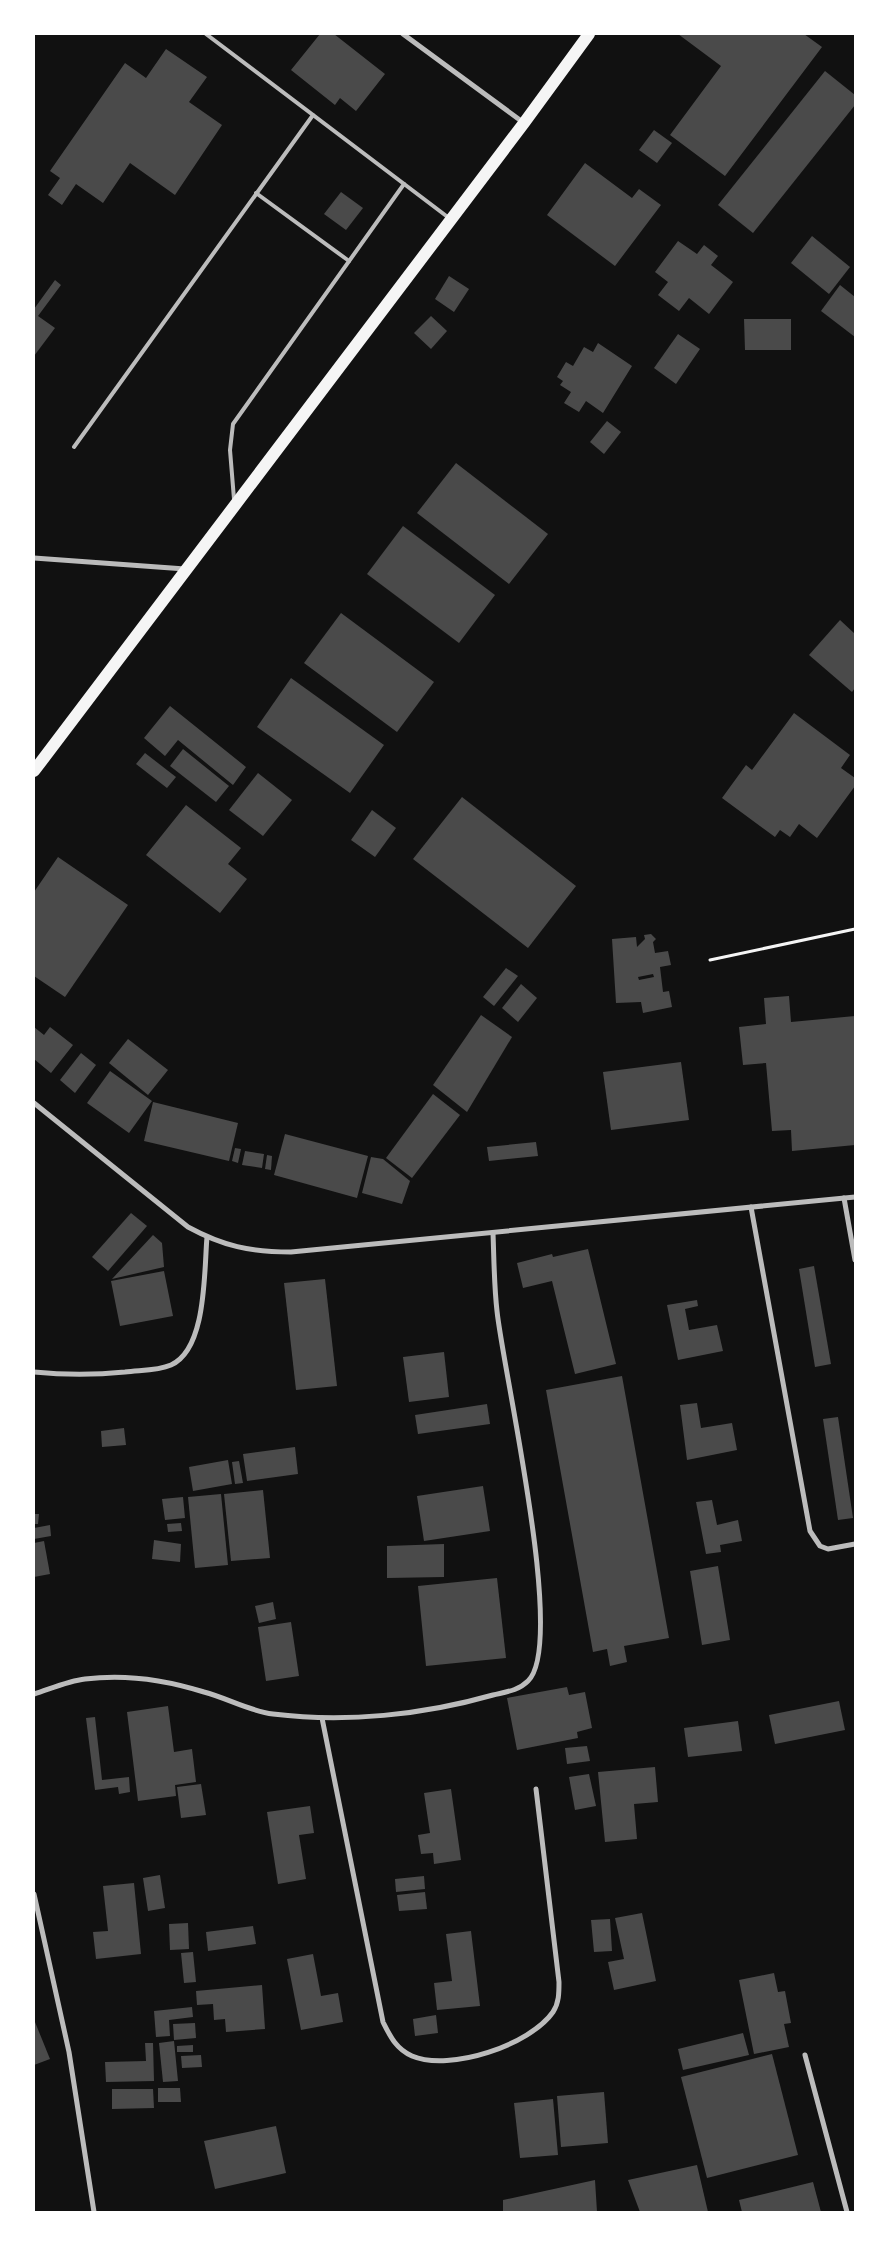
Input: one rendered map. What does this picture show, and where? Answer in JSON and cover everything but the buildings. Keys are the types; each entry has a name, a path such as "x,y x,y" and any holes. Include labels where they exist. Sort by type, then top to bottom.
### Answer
{"main road":[{"path":"34,771 188,570 589,34"}],"street":[{"path":"403,34 410,36 524,123"},
{"path":"34,558 188,570"},
{"path":"34,1103 170,1214 207,1237 247,1250 268,1252 493,1233 855,1197"},
{"path":"844,1198 855,1260"},
{"path":"751,1207 810,1531 820,1546 828,1549 855,1544"},
{"path":"34,1694 84,1679 135,1678 206,1692 232,1703 270,1714 322,1718 431,1710 472,1702 514,1690 530,1680 536,1666 540,1630 539,1594 533,1525 496,1310 493,1233"},
{"path":"34,1372 88,1375 151,1369 170,1365 180,1358 194,1336 202,1308 207,1237"},
{"path":"322,1718 383,2022 394,2044 412,2056 436,2061 461,2060 487,2052 530,2033 543,2024 554,2010 558,1997 558,1982 536,1788"},
{"path":"34,1894 69,2052 94,2212"},
{"path":"805,2056 846,2212"}],"lane":[{"path":"206,34 451,220"},
{"path":"74,447 313,115"},
{"path":"235,507 230,450 233,424 404,184"},
{"path":"256,193 349,261"}],"path":[{"path":"710,960 855,929"}]}
